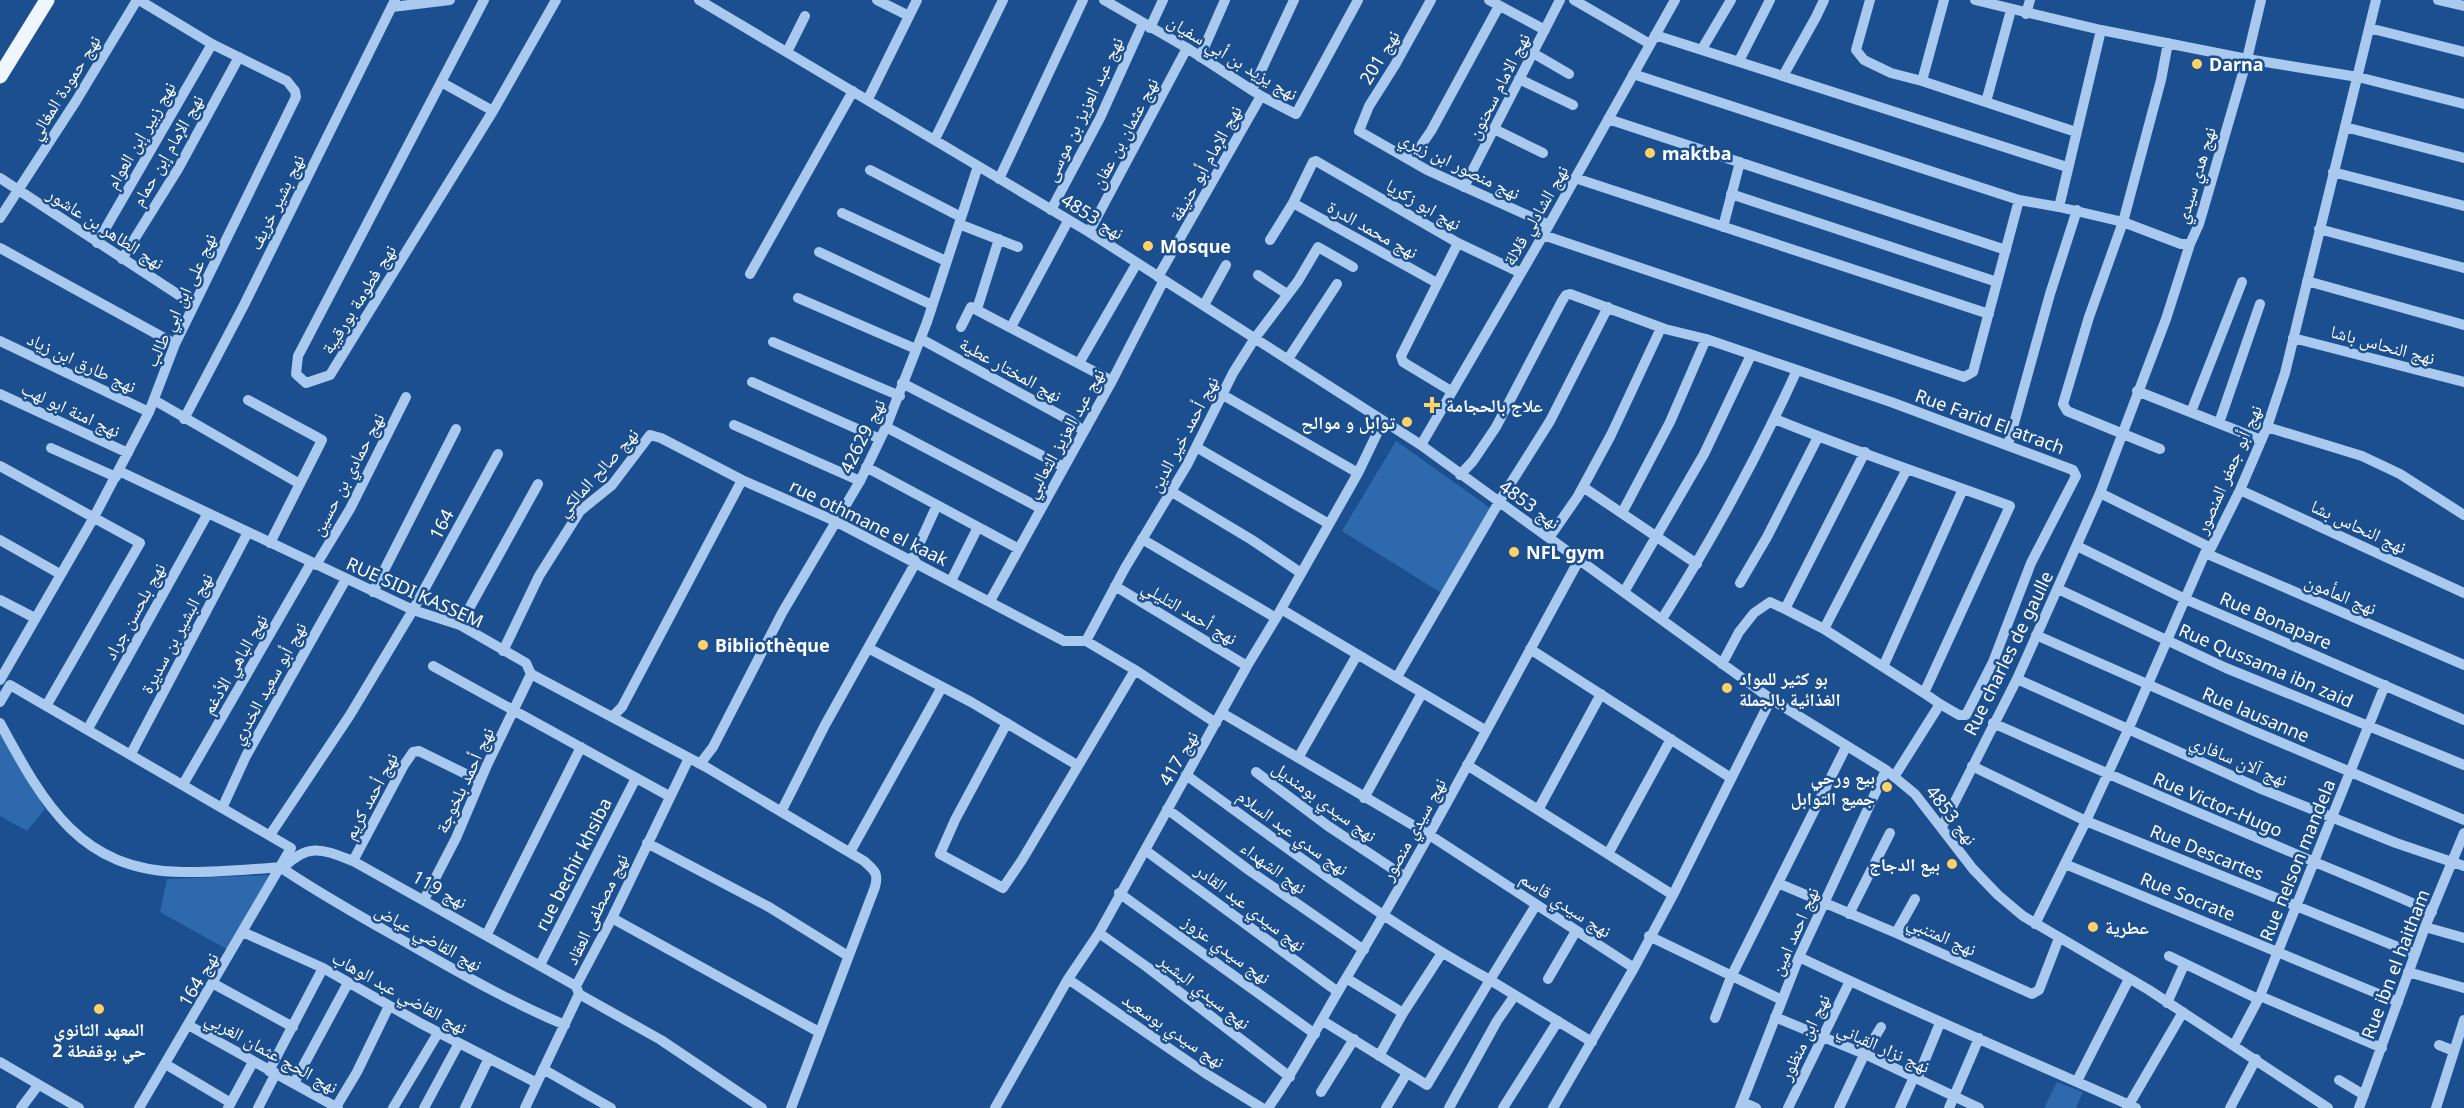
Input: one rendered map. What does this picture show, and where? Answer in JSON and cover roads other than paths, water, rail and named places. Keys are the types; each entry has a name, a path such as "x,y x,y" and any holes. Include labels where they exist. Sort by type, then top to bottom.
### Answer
{"main road":[{"path":"0,76 46,0"}],"street":[{"name":"نهج على ابن ابي طالب","path":"3,672 93,519 149,412 175,344 296,97 295,91 287,81 212,44 138,0"},
{"name":"نهج حمودة المغالي","path":"0,218 138,0"},
{"path":"394,3 450,0"},
{"name":"نهج فطومة بورقيبة","path":"484,0 298,356 296,374 306,383 330,375 493,111 556,0"},
{"path":"877,0 909,16"},
{"path":"868,99 917,0"},
{"path":"935,139 1003,0"},
{"path":"999,178 1083,0"},
{"name":"نهج يزيد بن أبي سفيان","path":"1104,0 1187,48 1257,93 1296,114 1358,0"},
{"name":"نهج عبد العزيز بن موسى","path":"1051,210 1147,25 1163,0"},
{"path":"1200,57 1226,0"},
{"name":"نهج الإمام أبو حنيفة","path":"1161,279 1257,93 1294,0"},
{"name":"نهج 201","path":"1359,131 1369,105 1395,65 1431,0"},
{"path":"1489,0 1545,30"},
{"name":"نهج الامام سحنون","path":"1464,187 1560,0"},
{"path":"1574,0 1652,40 1702,50 1739,61 2067,167"},
{"name":"نهج الشادلي قلالة","path":"1421,445 1546,230 1674,0"},
{"path":"1702,50 1731,0"},
{"path":"1739,61 1770,0"},
{"path":"1783,76 1824,0"},
{"path":"1870,0 1857,50 1859,56 1891,73 2076,132"},
{"path":"1922,81 1944,0"},
{"path":"1975,0 2025,14 2247,59 2358,76 2464,104"},
{"path":"2025,14 2030,0"},
{"name":"نهج هدي سيدي","path":"1634,74 2019,200 2077,210 2123,222 2181,244 2190,244 2199,224 2247,59 2261,0"},
{"name":"نهج أبو جعفر المنصور","path":"2035,924 2108,775 2185,599 2240,490 2267,427 2285,373 2376,0"},
{"path":"2438,0 2464,6"},
{"name":"نهج 4853","path":"702,1 1089,232 1421,445 1771,699 1890,773 1915,794 1973,869 1998,895 2035,924 2183,1012 2328,1108"},
{"name":"نهج بشير خريف","path":"184,419 244,305 394,3"},
{"path":"1411,160 1431,131 1499,6"},
{"path":"1986,102 2011,10"},
{"path":"788,52 805,16"},
{"path":"2369,28 2464,52"},
{"path":"2059,207 2101,30"},
{"path":"2160,449 2067,411 2063,404 2089,317 2123,222 2161,80 2168,43"},
{"name":"نهج زبير إبن العوام","path":"97,243 212,44"},
{"name":"نهج عثمان بن عفان","path":"1089,232 1187,48"},
{"path":"1533,53 1569,74"},
{"name":"نهج الإمام إبن حمام","path":"122,259 178,169 239,57"},
{"path":"1520,79 1573,105"},
{"path":"441,82 493,111"},
{"path":"750,274 854,91"},
{"path":"1608,119 2006,250"},
{"path":"2345,127 2464,158"},
{"path":"1494,129 1543,153"},
{"name":"نهج منصور ابن زيري","path":"1359,131 1546,230 1964,377 1973,372 2019,200"},
{"name":"نهج ابو زكريا","path":"1293,203 1313,162 1318,162 1458,243 1521,273"},
{"path":"1723,227 1740,162"},
{"name":"نهج 42629","path":"700,764 713,747 782,613 860,481 886,427 919,344 978,166"},
{"path":"870,170 960,220 1018,246"},
{"path":"2333,172 2464,206"},
{"name":"نهج الطاهر بن عاشور","path":"0,178 194,305"},
{"path":"1575,178 1989,314"},
{"path":"1731,194 1997,282"},
{"path":"1270,240 1293,203"},
{"name":"نهج محمد الدرة","path":"1293,203 1437,283"},
{"path":"2008,445 2050,294 2077,210"},
{"path":"842,213 946,261"},
{"path":"1011,327 1068,221"},
{"path":"2319,229 2464,268"},
{"path":"977,309 999,239"},
{"path":"1451,391 1403,362 1401,356 1458,243"},
{"name":"Rue charles de gaulle","path":"1942,827 2017,679 2100,493 2166,319 2190,244"},
{"name":"نهج أحمد خير الدين","path":"1086,641 1142,539 1172,492 1255,338 1318,247 1353,267"},
{"path":"0,248 175,344"},
{"path":"819,252 932,305"},
{"path":"1079,363 1137,263"},
{"path":"1204,305 1226,265"},
{"path":"1257,275 1287,294"},
{"name":"نهج عبد العزيز الثعالبي","path":"990,601 1112,381 1161,279"},
{"path":"2307,281 2464,326"},
{"path":"2191,412 2242,282"},
{"path":"1288,359 1337,284"},
{"name":"Rue Farid El atrach","path":"1460,475 1473,461 1496,428 1566,295 1574,294 1663,328 1707,339 1797,370 2073,470 2076,476 2031,563 1993,662 1966,715 1959,715 1940,704"},
{"name":"نهج المختار عطية","path":"798,298 919,344 1071,421 1083,431"},
{"path":"2219,423 2260,304"},
{"path":"961,327 971,307 977,309 1112,381"},
{"path":"1397,677 1558,406 1608,307"},
{"path":"1549,538 1582,487 1627,404 1663,328"},
{"name":"نهج النحاس باشا","path":"2293,338 2464,382"},
{"path":"1622,513 1670,422 1707,339"},
{"name":"نهج طارق ابن زياد","path":"0,341 149,412"},
{"path":"773,342 900,396"},
{"path":"1624,592 1704,454 1751,355"},
{"path":"1662,619 1697,564 1775,419 1797,370"},
{"path":"752,382 880,439"},
{"path":"902,383 1064,467"},
{"path":"2138,391 2261,440"},
{"name":"نهج امنة ابو لهب","path":"0,394 128,453"},
{"path":"1223,395 1358,473"},
{"name":"نهج حمادي بن حسين","path":"314,564 350,509 406,397"},
{"path":"154,400 300,484"},
{"path":"248,400 322,440 270,543"},
{"path":"1775,419 1818,437 2010,506 1924,693"},
{"name":"نهج 417","path":"995,1108 1068,979 1099,933 1119,893 1358,473 1383,421"},
{"path":"734,426 860,481"},
{"path":"886,427 1040,508"},
{"path":"2267,427 2362,456 2400,474 2464,514"},
{"path":"373,592 456,429"},
{"name":"نهج صالح المالكي","path":"503,651 539,576 580,511 612,485 650,435 655,435 742,480"},
{"path":"1740,583 1767,537 1818,437"},
{"path":"1196,447 1329,524"},
{"name":"RUE SIDI KASSEM","path":"51,448 207,513 413,610 460,625 526,663 531,674 700,764 782,810 850,852 875,870 878,876 848,956"},
{"path":"1785,609 1865,452"},
{"name":"164","path":"272,832 350,715 413,610 498,454"},
{"path":"0,466 140,543 49,701"},
{"path":"866,467 1019,549"},
{"path":"1824,629 1907,469"},
{"path":"612,717 622,707 742,480"},
{"name":"rue othmane el kaak","path":"742,480 835,521 1064,641 1086,641 1219,718"},
{"path":"460,625 538,484"},
{"path":"1582,487 1656,539 1697,564"},
{"path":"1883,667 1963,489"},
{"name":"نهج النحاس بشا","path":"2240,490 2464,593"},
{"path":"1172,492 1252,540 1301,573"},
{"name":"نهج المأمون","path":"2100,493 2208,551 2464,665"},
{"path":"782,810 825,725 914,561 937,505"},
{"name":"نهج بلحسن جراد","path":"90,724 207,513"},
{"path":"951,581 978,527"},
{"name":"نهج البشير بن سديرة","path":"133,750 249,532"},
{"path":"1142,539 1397,677 1485,730"},
{"path":"0,540 60,574"},
{"name":"Rue Bonapare","path":"2077,546 2185,599 2464,720"},
{"name":"نهج سيدي منصور","path":"1268,1108 1290,1077 1385,915 1580,560"},
{"name":"نهج الباهي الأدغم","path":"185,781 314,564"},
{"name":"نهج أبو سعيد الخدري","path":"224,804 246,756 346,579"},
{"name":"نهج أحمد التليلي","path":"1115,586 1247,666"},
{"name":"Rue Qussama ibn zaid","path":"2058,589 2167,641 2464,765"},
{"path":"0,600 35,618"},
{"path":"1722,664 1739,632 1754,614 1770,602 1824,629 1924,693 1940,704 1890,773"},
{"name":"Rue lausanne","path":"2036,635 2464,820"},
{"path":"868,648 1007,723 1077,765"},
{"path":"1530,649 1731,778"},
{"path":"1299,758 1357,655"},
{"path":"433,666 669,796"},
{"path":"1007,723 949,832 940,854 1003,888 1135,670"},
{"path":"0,723 18,758 52,809 91,847 104,856 141,868 181,872 282,868 306,850 224,804 3,672"},
{"name":"نهج أحمد بلخوجة","path":"424,900 456,838 480,781 531,674"},
{"name":"نهج آلان سافاري","path":"2017,679 2259,788 2464,866"},
{"path":"0,702 10,685 291,848 282,868 140,1108"},
{"name":"Rue nelson mandela","path":"2234,1045 2259,998 2385,685"},
{"path":"850,852 942,687"},
{"path":"1364,798 1422,693"},
{"path":"1538,810 1601,694"},
{"path":"1553,1108 1634,968 1649,936 1673,895 1771,699"},
{"name":"نهج سيدي قاسم","path":"1219,718 1299,758 1428,834 1634,968"},
{"name":"Rue Victor-Hugo","path":"1993,723 2108,775 2386,890 2432,912"},
{"path":"1608,854 1671,739"},
{"path":"487,934 581,747"},
{"path":"1715,1018 1731,977 1846,747"},
{"name":"نهج أحمد كريم","path":"353,861 413,752 419,751 480,781"},
{"name":"نهج مصطفى العقاد","path":"525,1108 578,990 689,758"},
{"path":"1467,765 1673,895"},
{"name":"Rue Descartes","path":"1972,766 2086,821 2415,954"},
{"name":"نهج سيدي بومنديل","path":"1256,772 1329,826 1405,877"},
{"name":"نهج احمد امين","path":"1742,1105 1775,1017 1823,902 1890,773"},
{"name":"نهج سدي عبد السلام","path":"1186,775 1316,870 1442,953 1592,1042"},
{"name":"rue bechir khsiba","path":"540,965 636,778"},
{"name":"نهج الشهداء","path":"1167,809 1364,950"},
{"path":"1849,914 1890,833"},
{"name":"Rue ibn el haitham","path":"2359,1108 2425,927 2464,833"},
{"path":"647,843 769,907 848,956 791,1108"},
{"name":"نهج 119","path":"306,850 328,851 353,861 487,934 661,1040 762,1108"},
{"name":"نهج سيدي عبد القادر","path":"1145,850 1338,992"},
{"name":"Rue Socrate","path":"2065,864 2398,1002"},
{"name":"نهج 164","path":"140,1108 282,868"},
{"name":"نهج القاضي عياض","path":"282,868 358,916 473,981 564,1025"},
{"name":"نهج المتنبي","path":"1778,883 2032,994 2039,990 2059,938"},
{"name":"نهج سيدي عزوز","path":"1119,893 1315,1034"},
{"path":"1896,933 1915,899"},
{"path":"1323,1021 1427,1085 1536,905"},
{"path":"612,918 819,1032"},
{"path":"2425,927 2464,938"},
{"path":"1548,979 1576,931"},
{"name":"نهج القاضي عبد الوهاب","path":"245,933 323,968 438,1033 537,1083"},
{"name":"نهج سيدي البشير","path":"1099,933 1290,1077"},
{"path":"1649,936 1782,1000"},
{"path":"1379,1056 1403,1013 1442,953"},
{"path":"2169,956 2184,965 2259,998 2382,1048"},
{"path":"1799,957 1940,1023 2131,1107 2183,1012"},
{"path":"2167,1003 2184,965"},
{"path":"258,1108 293,1027 323,968"},
{"path":"2408,972 2464,988"},
{"path":"1346,978 1403,1013"},
{"name":"نهج سيدي بوسعيد","path":"1068,979 1205,1073 1262,1108"},
{"path":"2077,1082 2129,979"},
{"name":"نهج ابن منظور","path":"1788,1108 1850,981"},
{"path":"294,1083 348,983"},
{"path":"214,984 293,1027"},
{"path":"1449,1108 1497,1021 1515,995"},
{"path":"337,1107 357,1072 389,1005"},
{"name":"نهج نزار القباني","path":"1775,1017 1979,1108"},
{"path":"2436,1108 2464,1020"},
{"path":"1503,1108 1558,1021"},
{"path":"1900,1108 1940,1023"},
{"name":"نهج الحج عثمان الغربي","path":"190,1026 337,1107"},
{"path":"1839,1108 1864,1055 1881,1027"},
{"path":"393,1108 438,1033"},
{"path":"1949,1108 1978,1038"},
{"path":"1321,1092 1354,1039"},
{"path":"424,1108 459,1043"},
{"path":"2439,1045 2454,1051"},
{"path":"465,1108 489,1058"},
{"path":"2230,1108 2256,1059"},
{"path":"0,1062 79,1108"},
{"path":"167,1065 230,1105 253,1062"},
{"path":"0,1067 69,1108"},
{"path":"543,1068 611,1108"},
{"path":"1386,1108 1407,1073"},
{"path":"2339,1080 2364,1095"},
{"path":"21,1108 36,1088"},
{"path":"311,1108 316,1096"},
{"path":"1742,1105 1756,1108"}],"place":[{"name":"Darna","path":"2197,64"},
{"name":"maktba","path":"1650,153"},
{"name":"Mosque","path":"1148,246"},
{"name":"علاج بالحجامة","path":"1432,405"},
{"name":"توابل و موالح","path":"1407,422"},
{"name":"NFL gym","path":"1514,552"},
{"name":"Bibliothèque","path":"703,645"},
{"name":"بو كثير للمواد الغذائية بالجملة","path":"1727,688"},
{"name":"بيع ورحي جميع التوابل","path":"1887,787"},
{"name":"بيع الدجاج","path":"1952,864"},
{"name":"عطرية","path":"2093,927"},
{"name":"المعهد الثانوي حي بوقفطة 2","path":"99,1009"}]}
